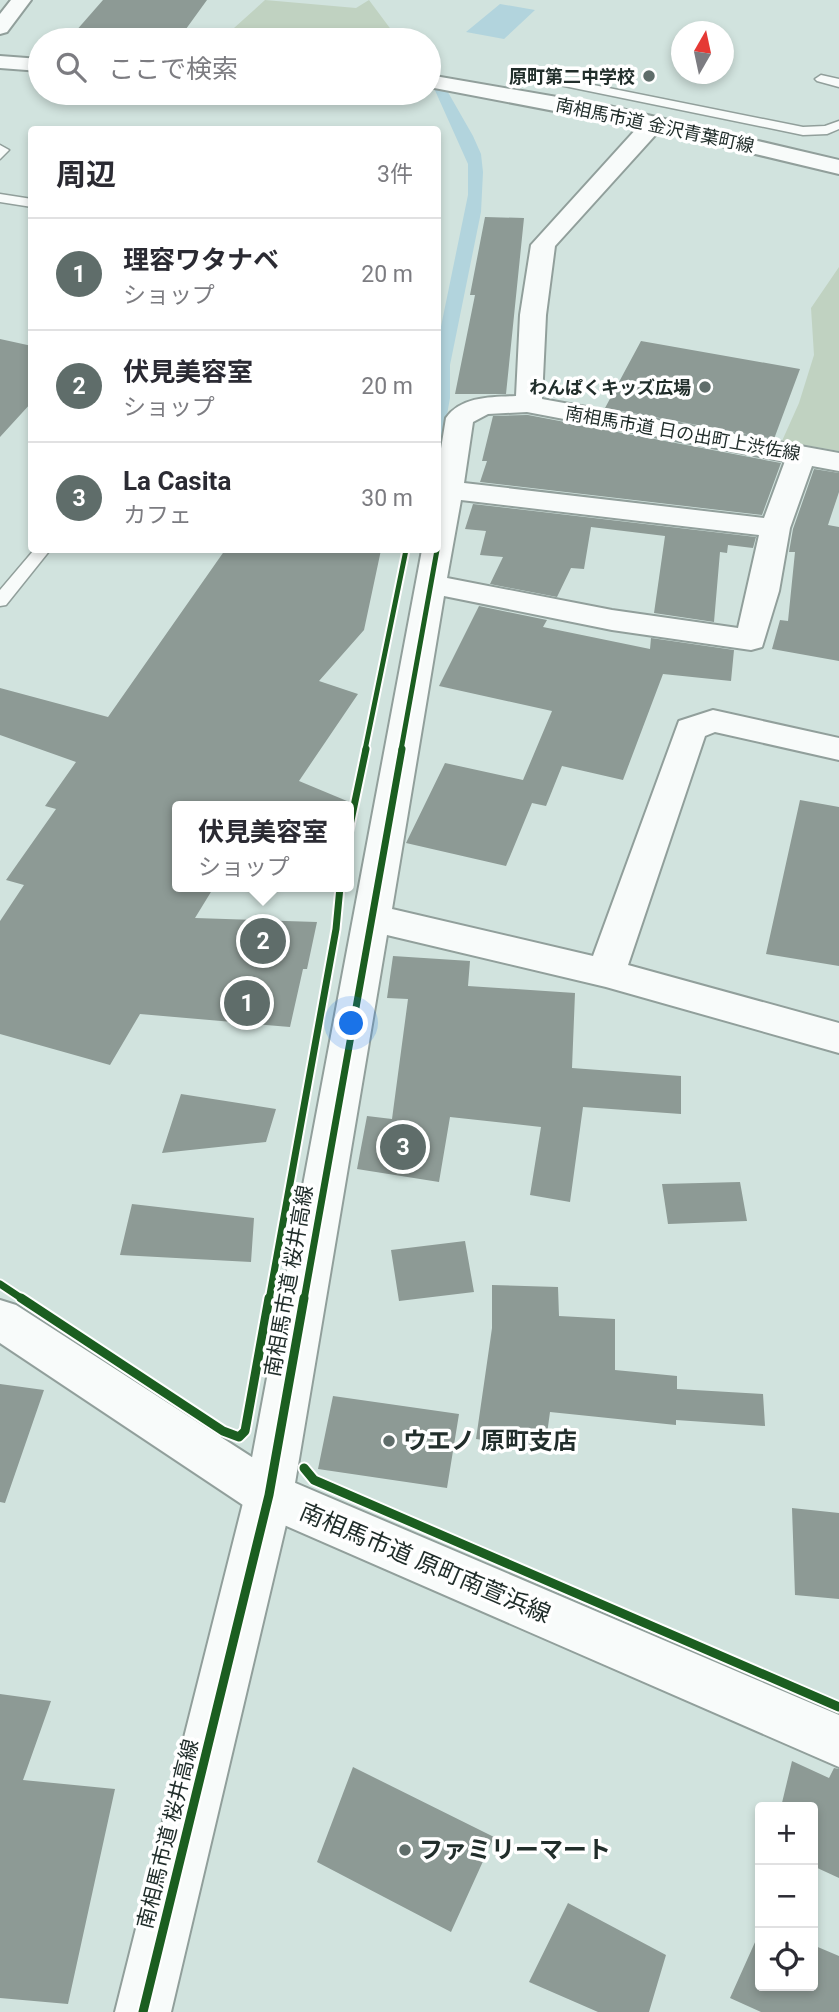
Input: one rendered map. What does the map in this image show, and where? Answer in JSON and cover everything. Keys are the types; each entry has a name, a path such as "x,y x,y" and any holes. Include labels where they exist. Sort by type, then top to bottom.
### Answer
{"street":[{"path":"0,27 21,0"},
{"path":"0,62 28,64"},
{"name":"南相馬市道 金沢青葉町線","path":"441,83 654,123 839,167"},
{"path":"527,404 531,390 533,315 543,245 654,123"},
{"name":"南相馬市道 日の出町上渋佐線","path":"527,404 839,462"},
{"name":"南相馬市道 桜井高線","path":"441,531 460,418 482,406 527,404"},
{"path":"435,561 487,593 612,620 751,640 764,591 775,527 802,454"},
{"path":"449,490 775,527"},
{"name":"南相馬市道 桜井高線","path":"143,2012 269,1495 435,561"},
{"path":"606,973 691,729 713,721 839,749"},
{"path":"371,918 606,973 839,1038"},
{"name":"南相馬市道 原町南萱浜線","path":"0,1318 269,1495 839,1741"}],"lane":[{"path":"534,77 803,131 827,130 839,125"},
{"path":"821,79 839,83"},
{"path":"0,149 3,150 0,156"},
{"path":"0,198 28,202"},
{"path":"0,601 40,553"}],"green space":[{"path":"265,0 356,8 369,0 390,28 234,28"},
{"path":"839,267 839,451 782,441 799,403 814,355 811,308"}],"water":[{"path":"500,4 535,10 504,39 466,32"},
{"path":"441,80 473,136 481,154 483,172 481,212 450,365 450,398 441,437 441,326 468,195 468,164 441,104"}],"building":[{"path":"103,0 207,0 187,28 78,28"},
{"path":"485,217 524,218 506,394 455,394 475,295 470,295"},
{"path":"0,339 28,345 28,406 0,437"},
{"name":"わんぱくキッズ広場","path":"641,341 800,369 774,439 605,408"},
{"path":"526,415 781,463 762,515 480,482 487,461 482,461 493,416"},
{"path":"814,469 839,473 839,492 828,525 839,527 839,661 772,649 780,620 788,621 795,552 789,552 793,529"},
{"path":"473,504 756,537 753,548 728,545 727,553 720,552 714,622 654,613 665,536 591,527 584,569 571,568 557,597 490,584 503,557 480,555 486,531 465,529"},
{"path":"223,553 380,553 364,630 319,681 358,694 299,781 347,801 172,801 172,892 211,892 195,918 317,922 290,1027 140,1014 110,1065 0,1034 0,921 24,885 6,880 56,809 45,806 76,762 0,735 0,688 108,717"},
{"path":"479,606 547,620 543,627 650,649 651,638 734,650 731,681 663,674 623,780 562,766 546,806 532,803 506,866 406,843 445,763 523,780 552,711 439,686"},
{"path":"800,800 839,807 839,966 766,954"},
{"path":"393,956 470,961 468,986 575,993 572,1068 681,1076 681,1114 583,1107 570,1202 530,1195 541,1127 450,1117 439,1182 357,1169 367,1116 392,1119 408,999 387,998"},
{"path":"181,1094 276,1109 266,1142 162,1153"},
{"path":"740,1182 747,1221 668,1224 662,1184"},
{"path":"132,1204 254,1218 251,1262 120,1255"},
{"path":"465,1241 474,1292 399,1301 391,1250"},
{"path":"492,1285 558,1287 559,1316 615,1319 615,1370 677,1376 677,1389 763,1394 765,1426 676,1420 676,1425 550,1412 545,1449 476,1439 492,1328"},
{"path":"0,1384 44,1390 5,1503 0,1502"},
{"name":"ウエノ 原町支店","path":"333,1396 459,1414 447,1488 318,1469"},
{"path":"792,1508 839,1513 839,1599 795,1595"},
{"path":"0,1694 51,1701 23,1780 115,1789 68,2004 0,1998"},
{"path":"792,1761 829,1778 834,1768 839,1769 839,1878 818,1868 818,1802 782,1802"},
{"name":"ファミリーマート","path":"353,1767 494,1837 451,1932 317,1862"},
{"path":"568,1903 666,1955 649,2012 598,2012 529,1982"},
{"path":"755,1942 755,1991 818,1991 818,1947 839,1956 839,2012 761,2012 730,1998"}],"cycle path":[{"path":"354,805 405,553"},
{"path":"143,2012 269,1495 436,553"},
{"path":"0,1284 223,1431 239,1437 245,1431 336,929 340,892"},
{"path":"304,1468 314,1480 839,1707"}],"place":[{"name":"原町第二中学校","path":"649,76"},
{"name":"わんぱくキッズ広場","path":"705,387"},
{"name":"伏見美容室","path":"263,941"},
{"name":"理容ワタナベ","path":"247,1003"},
{"name":"La Casita","path":"403,1147"},
{"name":"ウエノ 原町支店","path":"389,1441"},
{"name":"ファミリーマート","path":"405,1850"}]}
